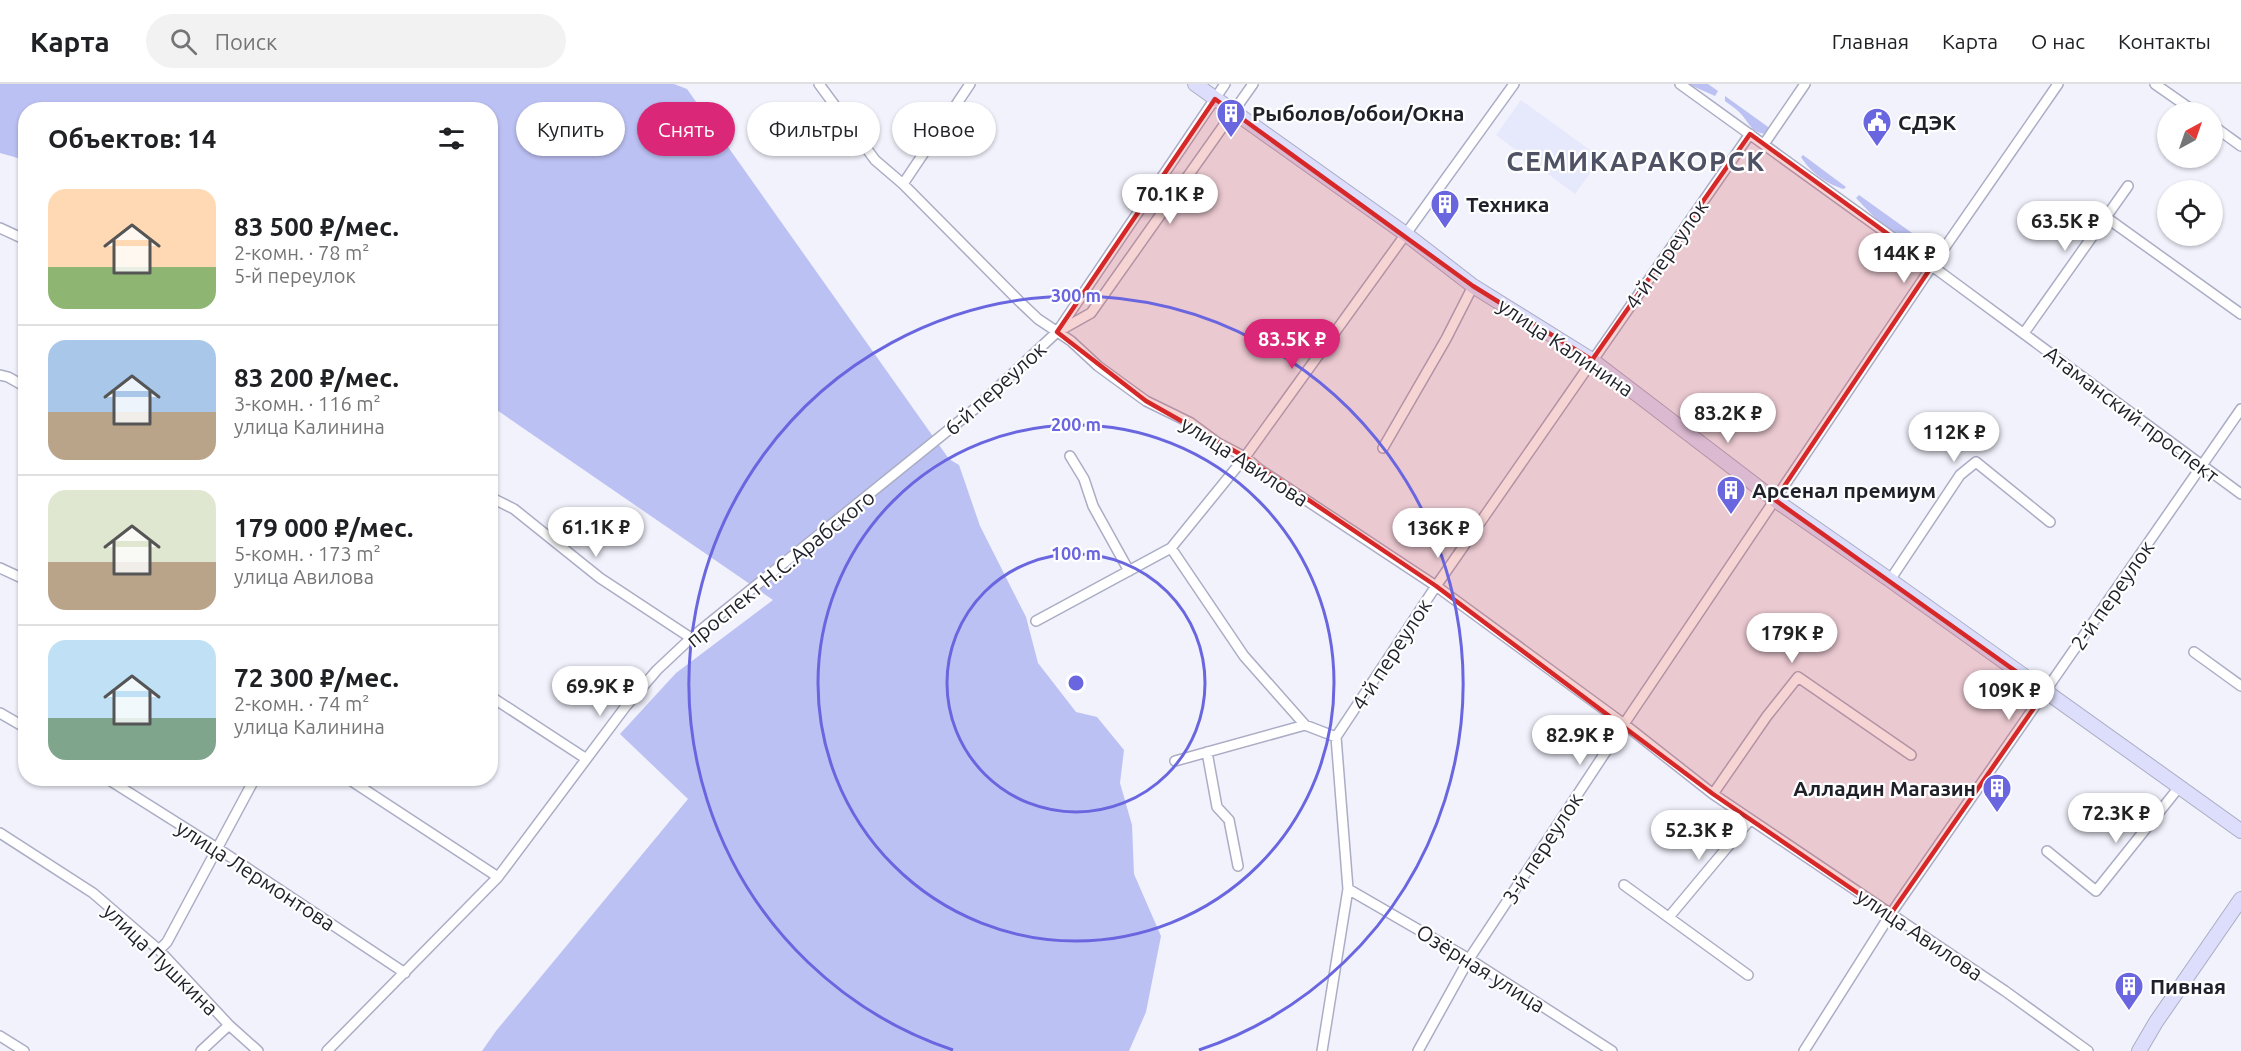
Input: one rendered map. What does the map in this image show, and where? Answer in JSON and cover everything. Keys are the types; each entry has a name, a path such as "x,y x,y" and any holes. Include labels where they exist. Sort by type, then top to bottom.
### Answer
{"main road":[{"name":"улица Калинина","path":"1195,84 1407,235 1473,286 1592,360 1775,500 2241,831"},
{"path":"2139,1051 2156,1022 2241,899"}],"street":[{"name":"улица Авилова","path":"819,84 875,160 903,184 1038,319 1071,341 1098,366 1146,401 1191,423 1218,443 1245,457 1259,469 1436,586 1624,724 1713,794 2005,991 2088,1051"},
{"path":"903,184 970,84"},
{"path":"1057,332 1226,84"},
{"path":"1057,332 1091,313 1253,84"},
{"path":"1036,621 1170,548 1245,457 1514,84"},
{"name":"Атаманский проспект","path":"1680,84 2024,333 2241,494"},
{"path":"1764,144 1805,84"},
{"name":"3-й переулок","path":"1418,1051 1469,959 1624,724 1932,266 2058,84"},
{"path":"2155,84 2181,102"},
{"path":"2223,133 2241,146"},
{"name":"4-й переулок","path":"1336,737 1436,586 1750,134"},
{"name":"Атаманский проспект","path":"2024,333 2128,186"},
{"path":"2107,218 2241,315"},
{"path":"0,228 18,236"},
{"name":"улица Калинина","path":"1383,448 1446,339 1473,286"},
{"name":"6-й переулок","path":"932,444 977,407 1057,332"},
{"path":"0,375 18,383"},
{"name":"2-й переулок","path":"1804,1051 1890,915 2241,409"},
{"name":"проспект Н.С.Арабского","path":"327,1051 498,878 585,758 657,670 691,638 932,444"},
{"path":"1070,456 1084,479 1093,506 1129,571"},
{"path":"1890,580 1960,475 1976,462 2050,522"},
{"path":"498,501 514,509 600,578 691,638"},
{"path":"1170,548 1244,656 1305,725 1336,737 1348,889 1322,1051"},
{"path":"0,568 18,576"},
{"path":"2194,652 2241,686"},
{"path":"1713,794 1798,676 1911,755"},
{"path":"498,701 585,758"},
{"path":"0,712 18,723"},
{"path":"1175,761 1305,725"},
{"path":"1207,752 1217,807 1229,820 1238,866"},
{"name":"улица Лермонтова","path":"119,786 217,848 405,973"},
{"path":"159,950 167,942 251,786"},
{"path":"359,786 498,878"},
{"path":"2047,851 2096,891 2180,786"},
{"path":"1669,917 1750,820"},
{"name":"улица Пушкина","path":"0,833 93,893 159,950 229,1025 258,1051"},
{"path":"1623,885 1748,975"},
{"name":"Озёрная улица","path":"1348,889 1469,959 1612,1051"},
{"path":"201,1051 229,1025"},
{"path":"0,1036 24,1051"}],"highlighted area":[{"path":"1215,99 1473,286 1592,360 1750,134 1932,266 1775,500 2045,692 1890,915 1713,794 1436,586 1245,457 1146,401 1057,332"}],"shaded area":[{"path":"0,84 674,84 687,89 696,102 637,102 637,156 734,156 949,459 959,465 980,526 1026,617 1038,663 1076,712 1097,717 1124,750 1120,783 1132,825 1134,874 1161,936 1146,1012 1129,1051 482,1051 496,1031 688,799 620,734 676,673 773,600 498,411 498,102 18,102 18,158 0,153"},
{"path":"1688,84 1708,84 1718,91 1715,96"},
{"path":"1725,96 1771,129 1768,134 1752,128 1739,112 1725,101"},
{"path":"1521,100 1601,158 1575,194 1496,135"},
{"path":"1803,155 1846,187 1844,189 1838,187 1820,177 1805,163 1801,157"},
{"path":"1859,195 1926,243 1924,247 1905,240 1887,228 1856,198"}],"place":[{"name":"Рыболов/обои/Окна","path":"1231,138"},
{"name":"СДЭК","path":"1877,148"},
{"name":"Техника","path":"1445,230"},
{"name":"Арсенал премиум","path":"1731,516"},
{"name":"Алладин Магазин","path":"1997,814"},
{"name":"Пивная","path":"2129,1012"}],"district":[{"name":"СЕМИКАРАКОРСК","path":"1636,161"}]}
